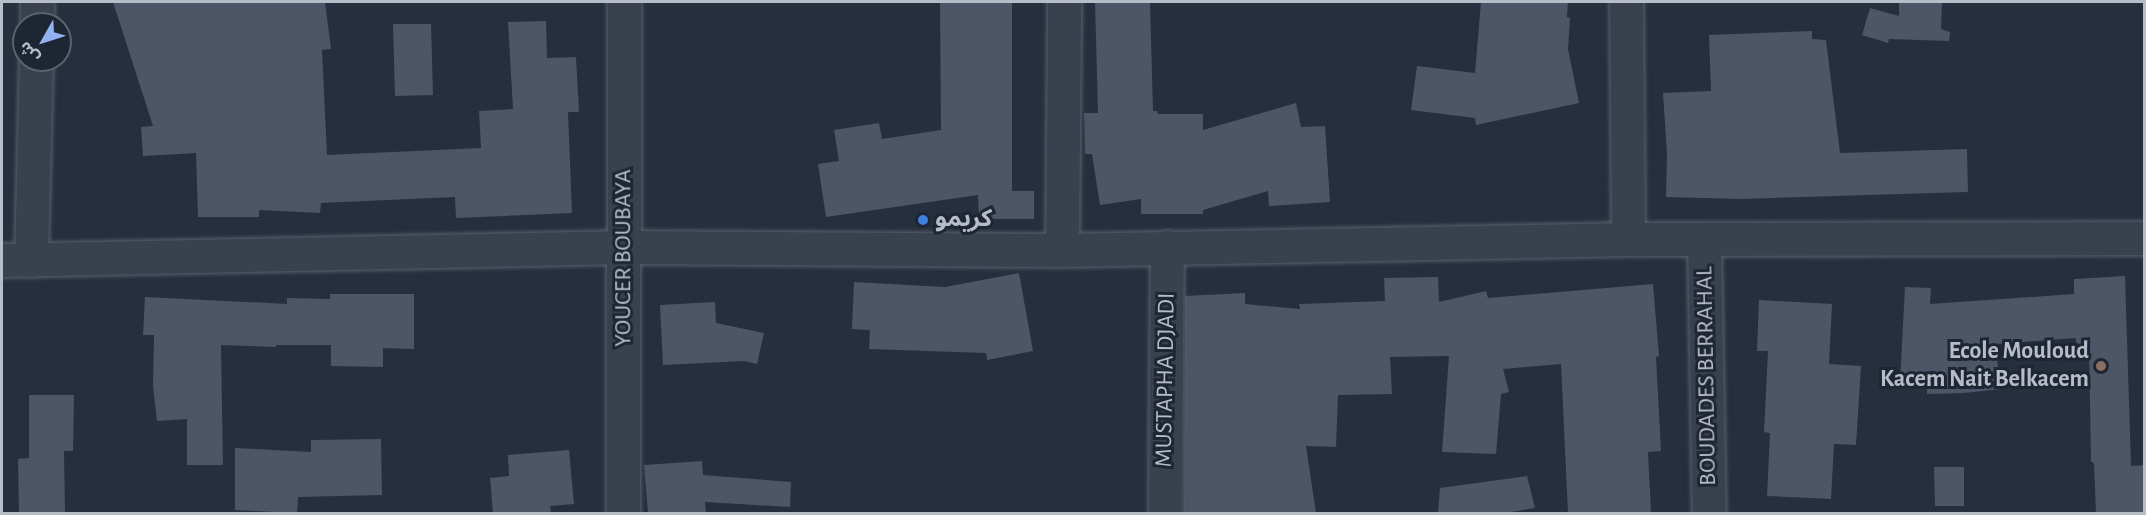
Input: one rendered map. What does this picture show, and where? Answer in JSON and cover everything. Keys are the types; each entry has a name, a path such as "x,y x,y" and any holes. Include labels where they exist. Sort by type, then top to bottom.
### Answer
{"street":[{"name":"YOUCER BOUBAYA","path":"623,513 624,2"},
{"path":"1062,250 1064,2"},
{"path":"1626,2 1628,239"},
{"path":"35,72 16,260 624,247 1062,250 1628,239 2145,238"},
{"name":"BOUDADES BERRAHAL","path":"1704,239 1709,513"},
{"name":"MUSTAPHA DJADI","path":"1165,513 1167,247"}],"building":[{"path":"113,2 325,2 331,49 322,50 327,155 481,148 479,111 513,109 508,22 546,21 547,58 576,57 579,112 568,112 572,213 456,218 455,197 321,203 320,213 259,210 259,217 198,217 196,153 143,156 141,127 153,126"},
{"path":"940,2 1012,2 1012,191 1034,191 1034,219 979,219 978,195 826,217 818,164 839,161 834,130 879,123 882,139 941,130"},
{"path":"1095,2 1150,2 1153,111 1157,111 1158,114 1203,114 1203,130 1296,103 1301,127 1325,126 1330,202 1269,206 1268,191 1203,210 1203,214 1141,214 1141,199 1100,205 1092,154 1085,154 1084,113 1098,113"},
{"path":"1481,2 1568,2 1567,17 1570,18 1568,49 1579,103 1476,125 1475,118 1411,110 1417,66 1475,73"},
{"path":"1899,2 1942,3 1941,29 1950,32 1949,41 1889,39 1888,43 1862,35 1870,8 1899,16"},
{"path":"393,24 431,24 433,95 395,96"},
{"path":"1812,31 1812,39 1826,40 1840,153 1967,149 1968,192 1740,199 1666,197 1667,154 1663,93 1711,91 1709,35"},
{"path":"1019,273 1033,351 987,360 986,353 869,349 870,330 852,329 854,282 945,287"},
{"path":"2125,276 2131,466 2145,465 2145,513 2096,513 2094,463 2091,462 2089,345 2076,345 2076,338 1995,344 2001,389 1927,394 1927,383 1900,382 1905,287 1931,288 1930,304 2074,294 2074,279"},
{"path":"1438,277 1439,302 1486,291 1488,298 1653,284 1659,356 1656,357 1661,451 1648,452 1651,513 1568,513 1561,364 1503,369 1509,392 1501,394 1496,454 1442,452 1449,356 1390,357 1392,394 1338,395 1336,447 1306,446 1316,513 1184,513 1185,296 1245,293 1245,304 1300,309 1299,304 1385,301 1384,278"},
{"path":"330,294 414,294 414,349 383,348 383,367 331,366 331,345 276,345 276,347 221,345 223,465 187,465 187,419 157,421 153,386 154,335 143,335 145,297 287,304 287,298 330,299"},
{"path":"1759,300 1832,304 1829,364 1861,366 1856,445 1834,444 1831,499 1767,496 1770,433 1764,432 1768,351 1757,351"},
{"path":"715,302 716,323 764,333 757,364 744,361 663,365 660,305"},
{"path":"29,395 74,395 73,451 64,451 65,512 19,513 18,459 29,458"},
{"path":"381,439 382,495 298,497 297,513 235,510 235,448 311,452 311,440"},
{"path":"569,450 574,504 550,506 551,513 493,513 490,478 509,476 508,455"},
{"path":"702,461 703,475 791,482 790,507 705,502 706,513 648,513 644,465"},
{"path":"1934,467 1964,467 1964,506 1935,506"},
{"path":"1527,476 1535,508 1505,513 1438,513 1440,488"}],"place":[{"name":"كريمو","path":"923,220"},
{"name":"Ecole Mouloud Kacem Nait Belkacem","path":"2101,366"}]}
